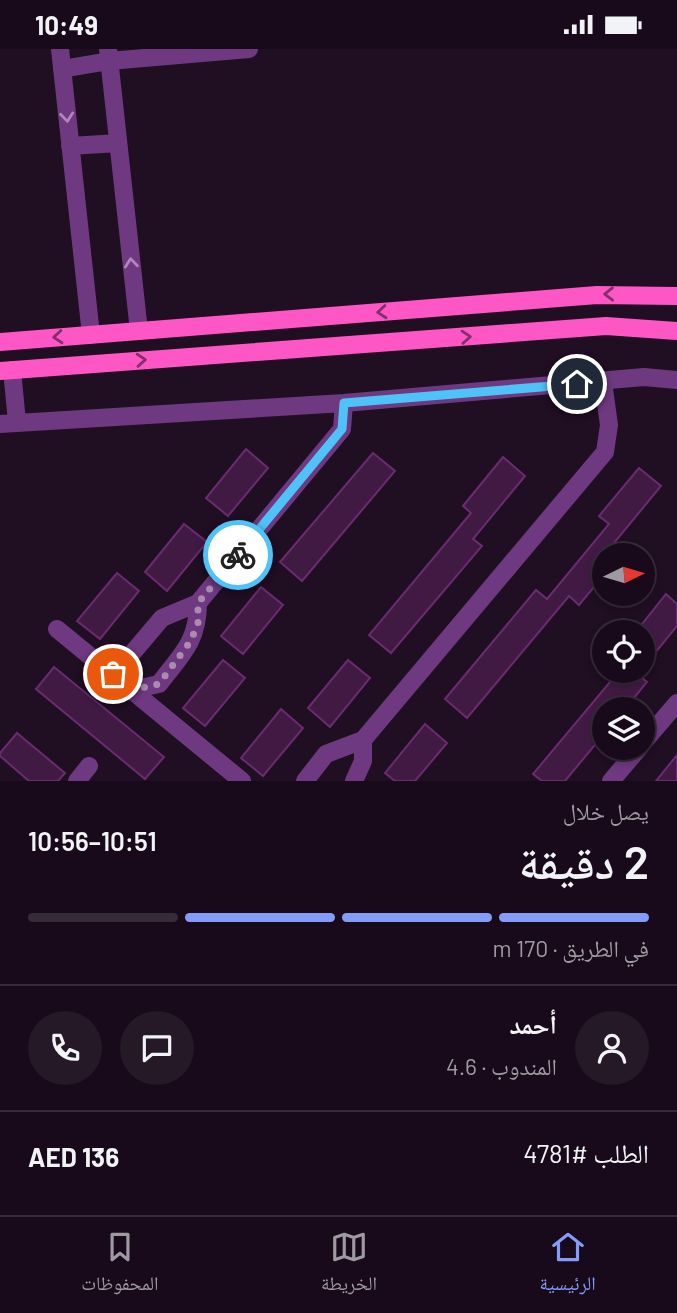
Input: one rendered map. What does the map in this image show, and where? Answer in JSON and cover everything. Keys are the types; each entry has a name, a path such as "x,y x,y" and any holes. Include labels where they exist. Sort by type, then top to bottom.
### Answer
{"main road":[{"path":"0,342 597,295 677,296"},
{"path":"6,370 606,327 677,331"}],"street":[{"path":"60,49 91,335"},
{"path":"62,69 108,55 249,49"},
{"path":"108,55 139,331"},
{"path":"71,146 118,143"},
{"path":"6,370 8,423 344,403 644,377 677,380"},
{"path":"305,781 326,754 363,740 606,451 609,425 603,381"},
{"path":"131,690 127,673 129,657 162,618 198,603 342,429 344,403"},
{"path":"131,690 159,684 190,642 198,624 198,603"},
{"path":"57,629 242,781"},
{"path":"655,729 677,703"},
{"path":"354,781 363,761 363,740"},
{"path":"611,781 629,760"},
{"path":"77,781 89,766"}],"building":[{"path":"246,449 268,468 228,516 206,498"},
{"path":"373,453 395,471 302,581 280,562"},
{"path":"503,457 525,476 473,539 482,546 391,653 369,635 471,513 463,506"},
{"path":"639,468 661,486 614,543 593,543 609,524 599,516"},
{"path":"184,524 207,542 167,591 145,572"},
{"path":"592,545 592,589 579,605 569,596 467,718 445,699 536,590 547,599"},
{"path":"117,573 139,591 100,639 77,621"},
{"path":"261,587 283,605 243,654 221,636"},
{"path":"666,594 677,604 677,626 655,653 655,620 645,620"},
{"path":"223,660 245,678 205,726 183,708"},
{"path":"348,660 370,678 330,727 308,708"},
{"path":"54,667 164,757 145,779 36,689"},
{"path":"609,683 646,683 635,697 597,697"},
{"path":"592,703 592,748 565,781 542,781 533,774"},
{"path":"281,709 303,728 263,776 241,758"},
{"path":"425,724 447,743 415,781 395,781 385,773"},
{"path":"17,733 65,773 58,781 29,781 0,756"},
{"path":"677,755 677,781 656,781"}],"way so far":[{"path":"113,674 131,690 159,684 190,642 198,624 198,603 238,555"}],"route":[{"path":"238,555 342,429 344,403 577,384"}]}
